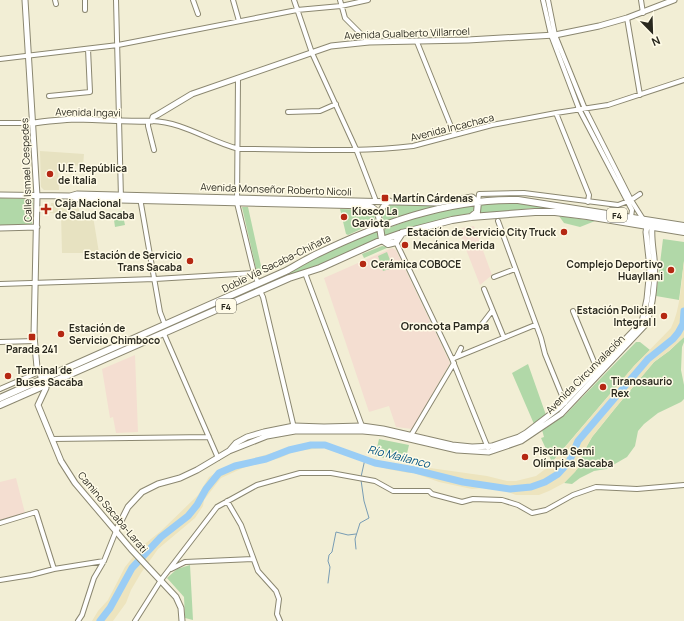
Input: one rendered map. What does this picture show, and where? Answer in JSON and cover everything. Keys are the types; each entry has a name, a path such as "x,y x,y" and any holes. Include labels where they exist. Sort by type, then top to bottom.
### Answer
{"highway":[{"name":"F4","path":"478,202 507,200 532,202 643,219 684,232"},
{"path":"471,217 477,212 478,202"},
{"name":"Doble Vía Sacaba-Chiñata","path":"0,405 44,382 165,325 286,271 313,256 380,227 441,209 478,202"},
{"name":"F4","path":"471,217 555,212 649,226 684,226"},
{"name":"Doble Vía Sacaba-Chiñata","path":"0,398 164,334 291,277 305,273 382,240 452,220 471,217"},
{"path":"380,227 382,240 388,244 396,242 402,234"}],"main road":[{"name":"Calle Ismael Cespedes","path":"25,0 38,196 35,341 38,372 44,382"},
{"name":"Avenida Gualberto Villarroel","path":"150,121 157,115 192,94 331,46 369,42 417,42 553,35 599,26 627,18 674,0"},
{"name":"Avenida Ingavi","path":"33,122 58,119 120,122 150,121"},
{"name":"Avenida Monseñor Roberto Nicoli","path":"0,195 70,196 77,194 140,198 437,203 472,197 478,202"},
{"name":"Avenida Monseñor Roberto Nicoli","path":"237,200 369,206 375,209 378,215"},
{"path":"380,227 378,215 389,201"},
{"name":"Avenida Circunvalación","path":"567,404 598,369 646,324 650,268 646,232 649,226"},
{"path":"0,228 37,227"},
{"name":"Avenida Circunvalación","path":"294,428 384,433 488,450 537,428 567,404 635,333"},
{"name":"Camino Sacaba-Larati","path":"44,382 46,388 38,405 61,461 75,483 131,550 180,602 182,621"},
{"name":"Avenida Circunvalación","path":"116,531 128,507 142,492 158,484 180,478 198,470 229,451 236,443 264,432 294,428 362,426 410,437"}],"street":[{"path":"85,0 85,10"},
{"path":"116,0 121,197"},
{"path":"193,0 198,14"},
{"path":"233,0 239,20"},
{"path":"294,0 312,53 356,149 376,201"},
{"path":"340,0 344,18 369,42"},
{"path":"0,59 118,45 239,20 297,10 342,6 368,0"},
{"path":"543,0 553,35 579,109 629,200 643,219"},
{"path":"548,0 553,35 585,109 629,200 632,210 631,217"},
{"path":"641,0 643,13"},
{"path":"627,18 640,95"},
{"path":"417,42 454,134"},
{"path":"49,96 90,92 88,49"},
{"path":"238,78 239,149 237,200 254,274 258,283"},
{"name":"Avenida Incachaca","path":"150,121 162,121 186,127 223,145 239,149 356,149 414,146 492,125 608,105 684,80"},
{"path":"288,112 320,111 336,104"},
{"path":"556,113 589,195 588,202"},
{"path":"150,121 148,126 154,150"},
{"name":"Avenida Ingavi","path":"0,123 33,122"},
{"path":"478,202 478,195 481,193 524,193 618,205 640,194"},
{"path":"140,198 160,312 165,325"},
{"path":"498,221 545,354 567,404"},
{"path":"396,242 453,361 488,450"},
{"path":"494,277 515,269"},
{"path":"305,273 362,426"},
{"path":"0,284 254,274"},
{"path":"484,289 504,338"},
{"path":"260,291 263,297 294,428"},
{"path":"479,328 492,310"},
{"path":"573,311 598,369"},
{"path":"457,357 536,325"},
{"path":"164,334 218,458"},
{"path":"0,342 35,341"},
{"path":"410,437 461,348"},
{"path":"0,389 38,372"},
{"path":"52,439 209,437"},
{"path":"135,621 160,580 217,507 257,485 300,473 331,473 375,481 393,491 429,491 432,494 462,502 473,499 502,500 518,505 532,512 546,510 573,495 596,488 636,489 684,484"},
{"path":"227,501 241,525 258,571 276,591 279,600 277,614 280,621"},
{"path":"0,523 36,512 54,569"},
{"path":"78,621 82,615 94,578 104,561 116,531"},
{"path":"168,571 185,562 253,559"},
{"path":"0,580 104,561"}],"shaded area":[{"path":"40,151 84,154 83,166 58,164 59,190 44,190 41,187"},
{"path":"51,203 79,205 79,218 93,216 99,253 62,253 61,214 50,213"},
{"path":"474,226 492,275 480,285 458,229"},
{"name":"Cerámica COBOCE","path":"392,248 396,250 450,363 412,429 396,427 389,406 369,412 324,278"},
{"path":"135,355 138,432 116,433 113,417 110,418 102,369"},
{"path":"16,478 25,513 0,521 0,482"}],"green space":[{"path":"0,198 33,200 31,225 0,226"},
{"path":"471,199 474,201 382,223 381,217 383,212 390,204 444,205"},
{"path":"524,203 572,211 533,208 478,214 481,204"},
{"path":"476,205 476,209 472,213 449,217 383,237 383,232 385,229 422,216 450,209"},
{"path":"242,207 248,207 263,275 259,276 257,273"},
{"path":"340,209 369,210 374,214 375,221 370,225 348,235 346,234"},
{"path":"122,211 125,225 115,227 113,213"},
{"path":"559,216 595,221 580,227 564,223"},
{"path":"378,230 379,239 322,265 287,276 287,274 315,257"},
{"name":"Complejo Deportivo Huayllani","path":"663,239 684,242 684,261 679,300 656,296"},
{"path":"382,246 389,247 364,258 362,254"},
{"path":"387,252 393,268 383,271 378,256"},
{"path":"684,337 681,370 684,385 684,399 681,402 658,413 644,424 638,431 635,446 627,457 606,469 594,471 572,484 564,483 578,468 583,453 592,437 617,406 654,362"},
{"path":"636,342 640,342 650,350 634,366 552,462 541,438 544,437 542,430 565,415"},
{"path":"528,364 546,415 534,424 512,373"},
{"path":"379,439 409,445 405,462 375,456"},
{"path":"190,565 193,620 185,618 184,597 167,578 177,569"}],"sand":[{"path":"684,261 684,337 654,362 617,406 592,437 583,453 580,465 564,483 539,495 516,495 505,491 483,488 472,489 439,482 414,473 387,469 324,448 296,451 280,458 245,467 221,478 204,500 203,506 195,518 158,549 141,573 131,590 126,603 113,621 92,621 98,611 108,600 125,567 141,547 161,531 198,495 209,477 238,463 299,445 320,443 329,444 378,461 425,469 430,468 487,476 507,481 516,481 536,476 555,459 634,366 671,328 679,304"}],"waterway":[{"name":"Río Mailanco","path":"100,621 110,608 132,568 161,537 188,516 219,473 235,466 266,459 289,450 311,445 325,445 375,463 415,470 463,482 510,489 531,487 545,482 558,474 569,462 578,441 648,359 673,339 678,333 683,324 684,311"},
{"path":"361,477 365,459"},
{"path":"356,549 355,539 360,523 369,518 364,501 361,480"},
{"path":"328,583 330,567 328,561 329,555 332,552 336,532 348,535 356,534"}],"place":[{"name":"U.E. República de Italia","path":"50,174"},
{"name":"Martín Cárdenas","path":"385,198"},
{"name":"Caja Nacional de Salud Sacaba","path":"46,209"},
{"name":"Kiosco La Gaviota","path":"344,217"},
{"name":"Estación de Servicio City Truck","path":"564,232"},
{"name":"Mecánica Merida","path":"405,245"},
{"name":"Estación de Servicio Trans Sacaba","path":"190,261"},
{"name":"Cerámica COBOCE","path":"363,264"},
{"name":"Complejo Deportivo Huayllani","path":"671,270"},
{"name":"Estación Policial Integral I","path":"664,316"},
{"name":"Estación de Servicio Chimboco","path":"61,334"},
{"name":"Parada 241","path":"32,337"},
{"name":"Terminal de Buses Sacaba","path":"8,376"},
{"name":"Tiranosaurio Rex","path":"603,387"},
{"name":"Piscina Semi Olímpica Sacaba","path":"525,457"}],"district":[{"name":"Oroncota Pampa","path":"445,325"}]}
